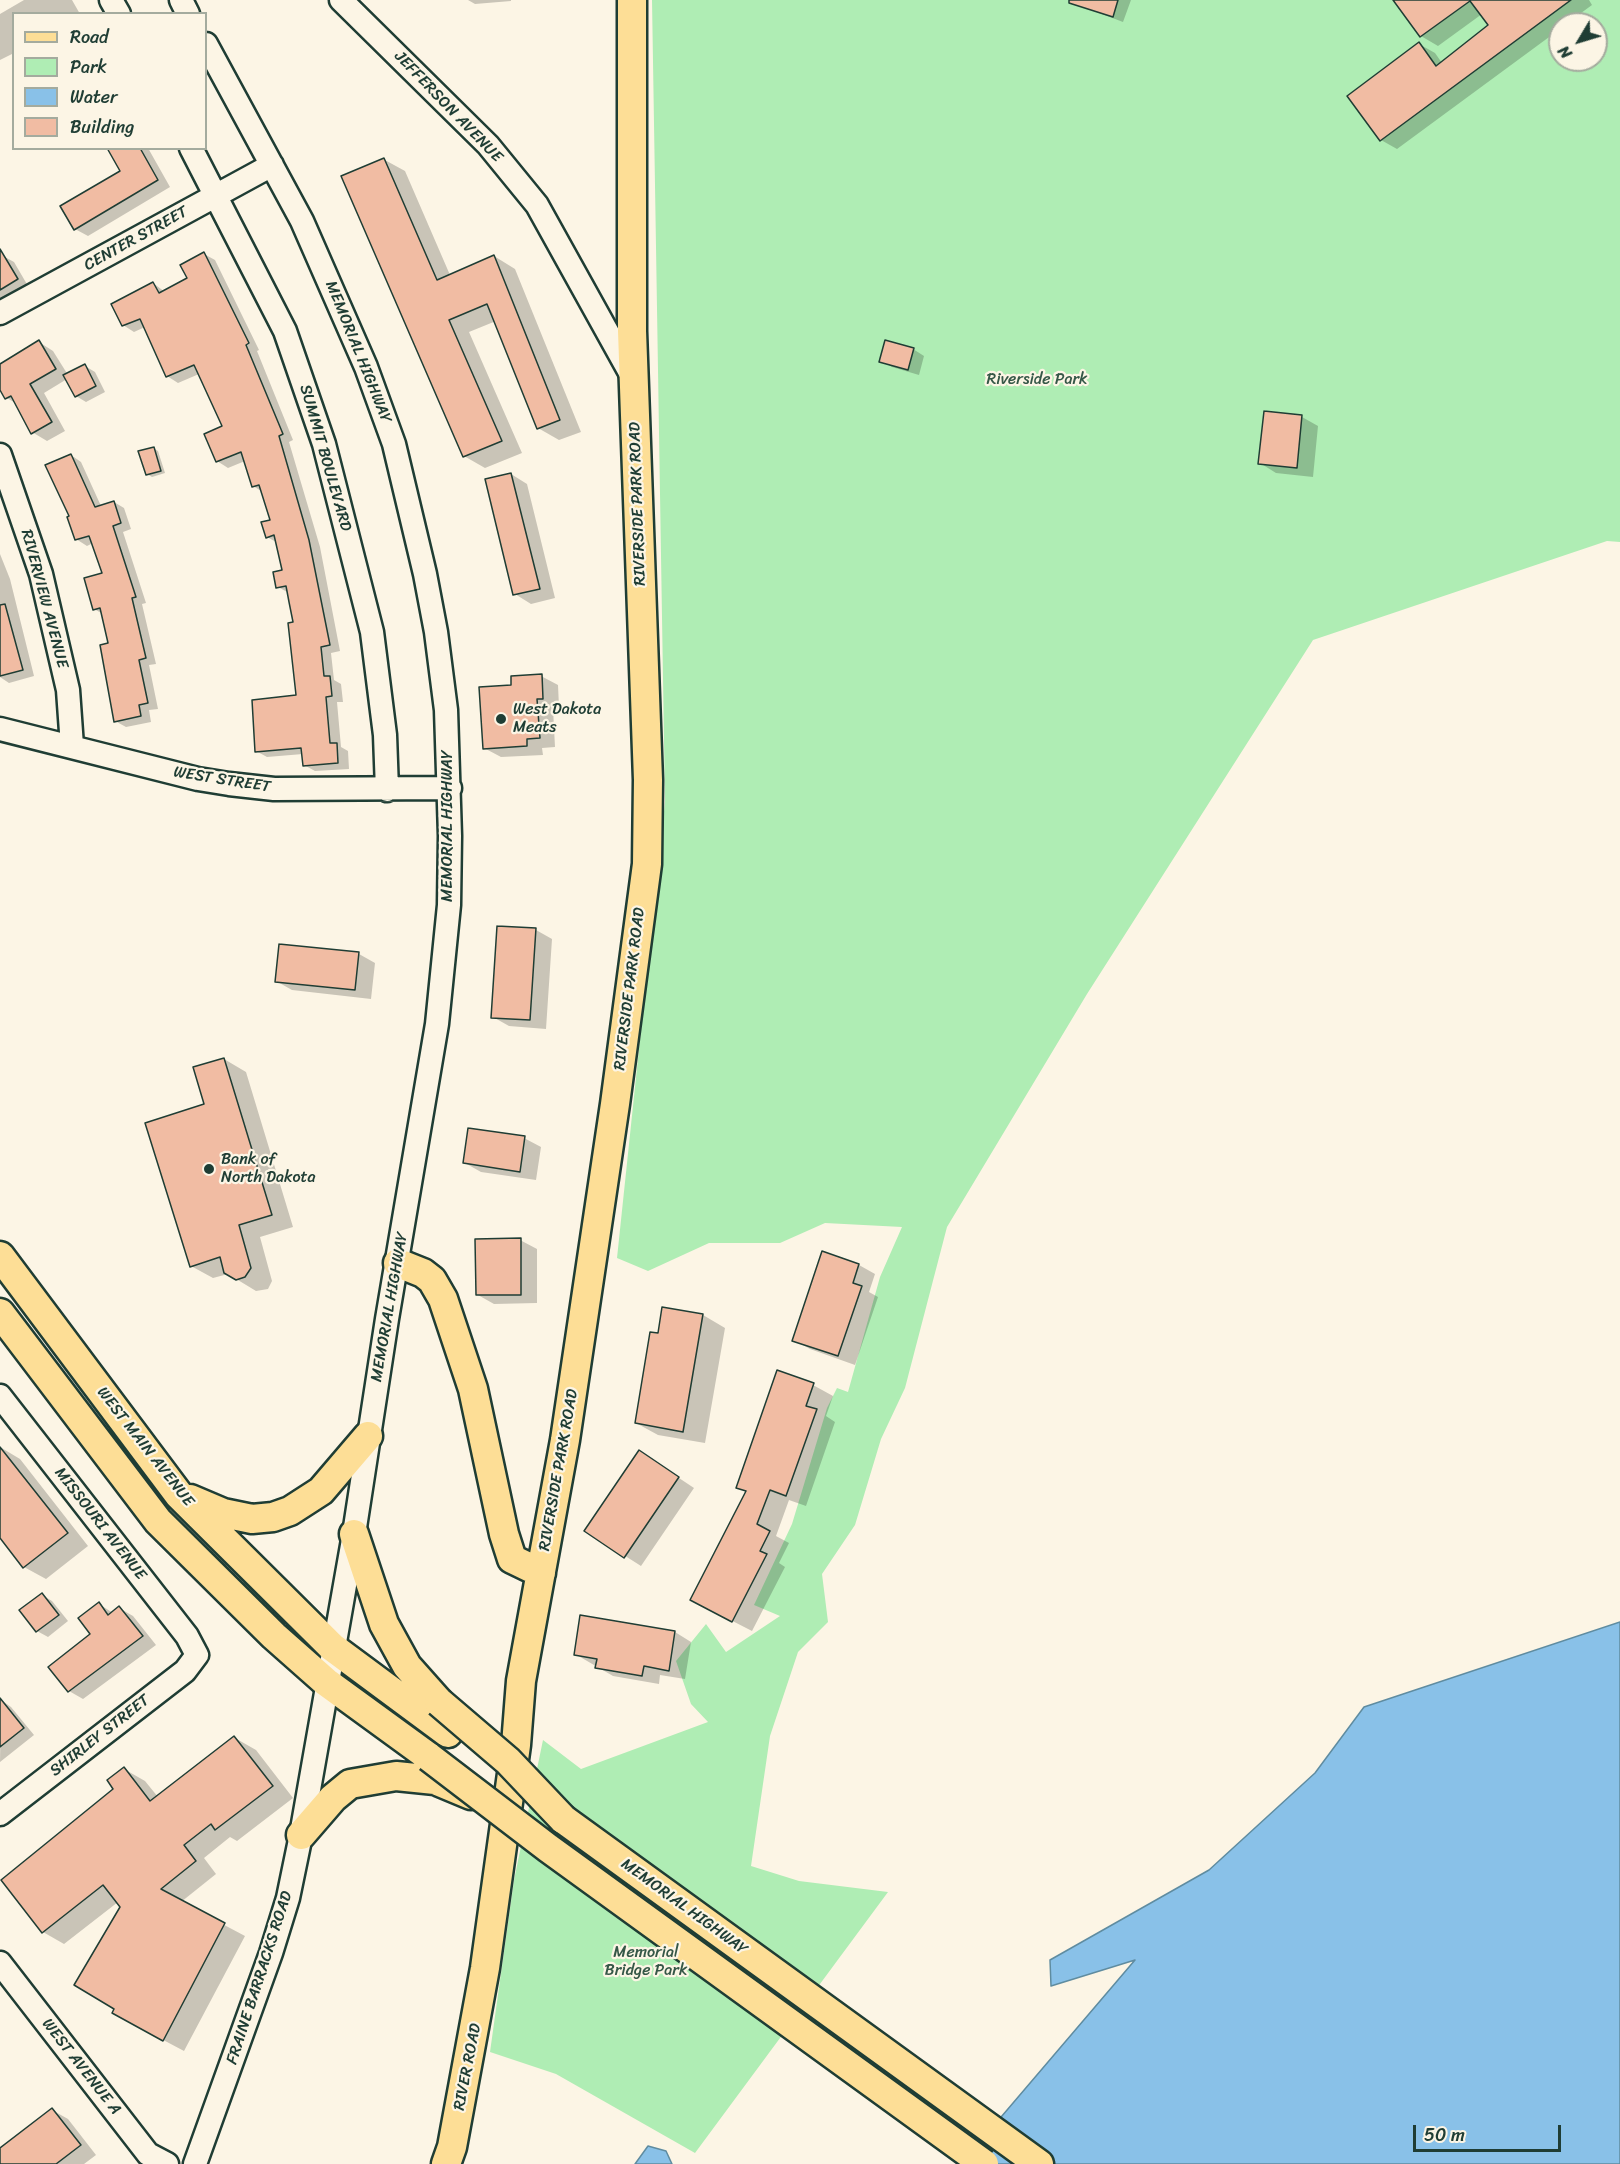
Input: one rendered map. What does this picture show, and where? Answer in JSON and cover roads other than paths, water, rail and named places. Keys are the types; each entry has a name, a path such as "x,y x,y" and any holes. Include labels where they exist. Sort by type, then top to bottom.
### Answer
{"main road":[{"name":"RIVERSIDE PARK ROAD","path":"485,1968 516,1745 521,1681 565,1440 615,1104 646,864 648,780 634,380 632,0"},
{"name":"WEST MAIN AVENUE","path":"0,1256 179,1495 333,1647"},
{"path":"398,1263 423,1273 432,1280 443,1299 473,1389 504,1534 512,1559 541,1573"},
{"name":"WEST MAIN AVENUE","path":"0,1313 158,1521 274,1636 326,1682"},
{"path":"179,1495 223,1513 252,1519 273,1516 298,1507 321,1491 368,1436"},
{"path":"354,1534 384,1624 407,1666 439,1702 508,1761 563,1819"},
{"name":"MEMORIAL HIGHWAY","path":"333,1647 563,1819 1039,2164"},
{"name":"MEMORIAL HIGHWAY","path":"326,1682 548,1848 984,2164"},
{"path":"301,1835 333,1798 350,1784 396,1776 435,1780 487,1801"},
{"name":"RIVER ROAD","path":"446,2164 452,2147 485,1968"}],"street":[{"name":"JEFFERSON AVENUE","path":"341,0 488,145 537,205 634,380"},
{"name":"MEMORIAL HIGHWAY","path":"207,46 302,221 339,300 394,444 425,574 436,632 446,710 450,788 448,905 437,1024 368,1436 354,1534 326,1682"},
{"name":"SUMMIT BOULEVARD","path":"192,150 285,331 324,444 372,632 385,735 387,790"},
{"name":"CENTER STREET","path":"0,313 272,165"},
{"name":"RIVERVIEW AVENUE","path":"0,455 41,574 68,690 72,746"},
{"name":"WEST STREET","path":"0,729 198,779 229,784 274,789 450,788"},
{"name":"MISSOURI AVENUE","path":"1,1398 187,1636 197,1655"},
{"name":"SHIRLEY STREET","path":"0,1814 184,1671 197,1655"},
{"name":"FRAINE BARRACKS ROAD","path":"195,2164 271,1953 288,1898 301,1835 326,1682"},
{"name":"WEST AVENUE A","path":"0,1963 148,2154 167,2164"}],"water":[{"path":"1620,1622 1620,2164 961,2164 1135,1960 1051,1986 1050,1960 1209,1870 1315,1773 1364,1707"},
{"path":"648,2146 666,2151 672,2164 635,2164"}],"place":[{"name":"West Dakota Meats","path":"501,719"},
{"name":"Bank of North Dakota","path":"209,1169"}],"park label":[{"name":"Riverside Park","path":"1037,380"},
{"name":"Memorial Bridge Park","path":"646,1962"}]}
